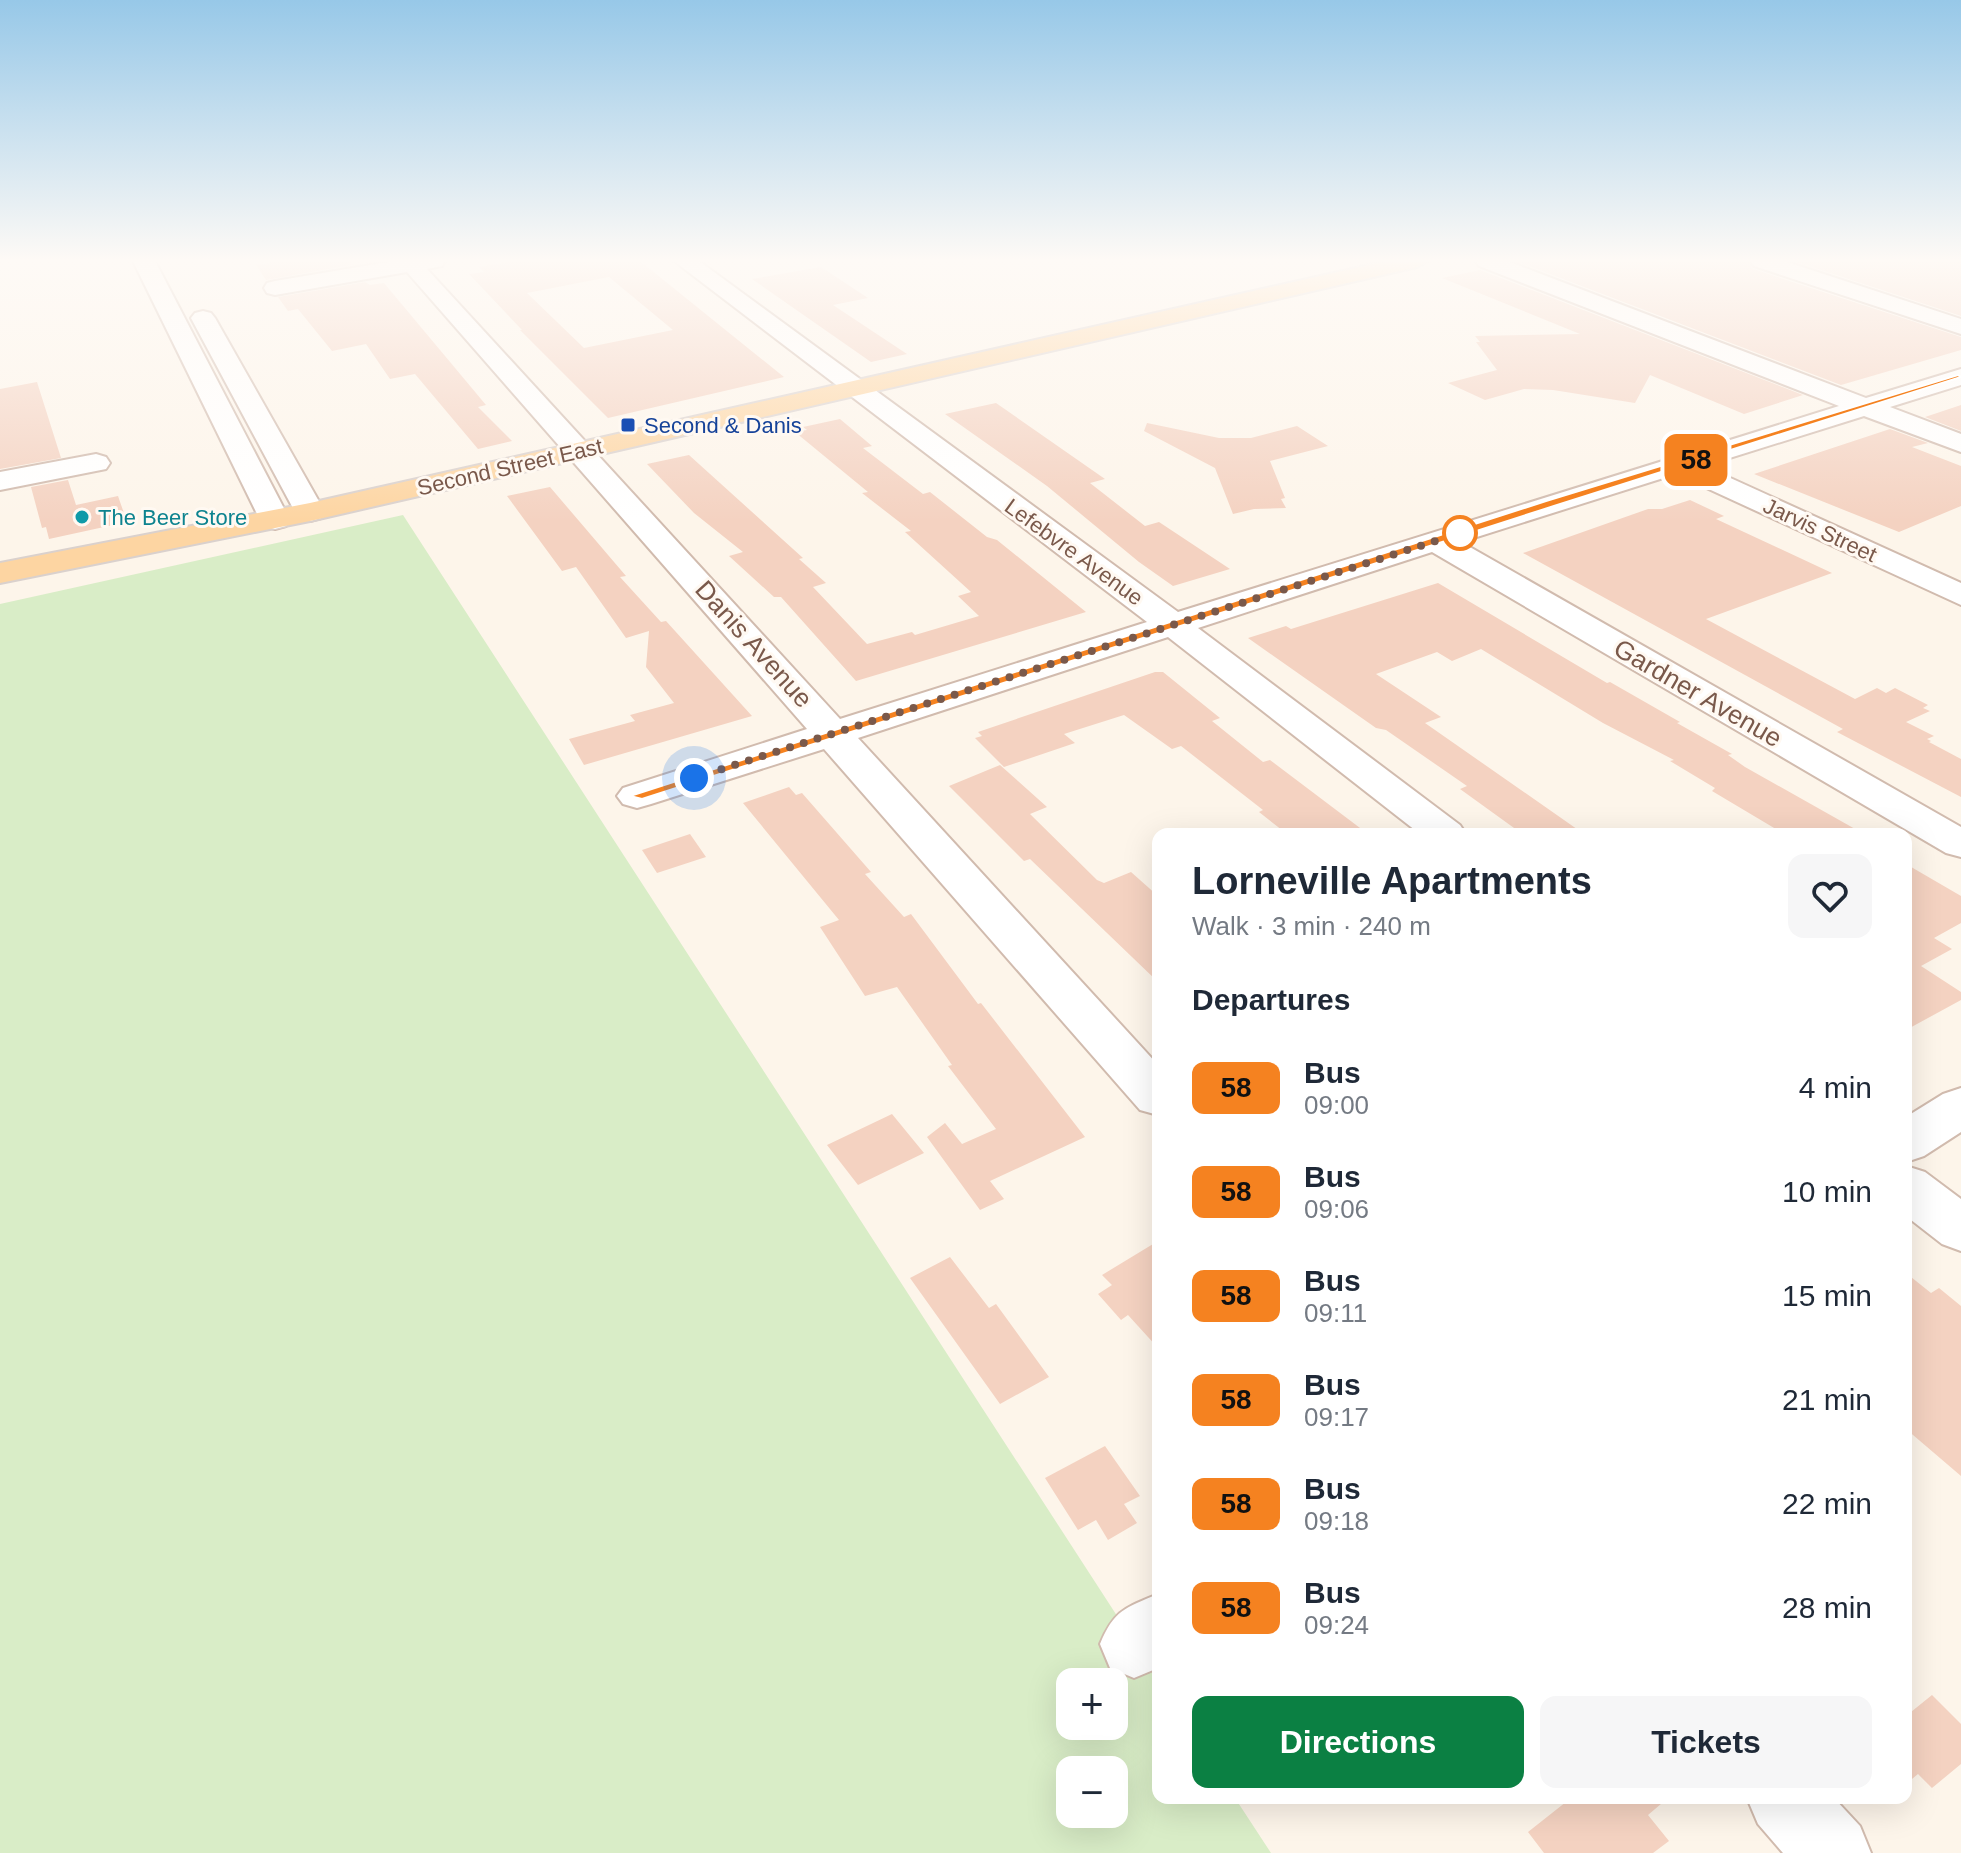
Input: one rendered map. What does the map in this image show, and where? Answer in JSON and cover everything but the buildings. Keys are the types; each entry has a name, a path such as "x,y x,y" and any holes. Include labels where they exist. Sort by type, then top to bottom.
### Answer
{"main road":[{"name":"Second Street East","path":"0,573 275,520 1036,347"},
{"name":"Second Street East","path":"0,590 164,541"}],"street":[{"path":"188,347 275,520"},
{"path":"219,347 310,512"},
{"name":"Danis Avenue","path":"494,347 581,451 1152,1090"},
{"name":"Lefebvre Avenue","path":"798,347 1172,624 1438,828"},
{"path":"1711,347 1961,444"},
{"path":"637,796 1172,624 1961,377"},
{"path":"0,481 96,463"},
{"name":"Jarvis Street","path":"1679,465 1961,595"},
{"name":"Gardner Avenue","path":"1436,541 1961,844"},
{"path":"1912,1138 1961,1107"},
{"path":"1912,1192 1961,1229"},
{"path":"1789,1804 1833,1853"}],"green space":[{"path":"403,515 1152,1670 1152,1804 1239,1804 1271,1853 0,1853 0,604"}],"bus line":[{"name":"58","path":"637,796 1550,504 1961,377"}],"place":[{"name":"Second & Danis","path":"628,425"},
{"name":"The Beer Store","path":"82,517"}],"route":[{"path":"694,778 1464,532 1460,533"}]}
